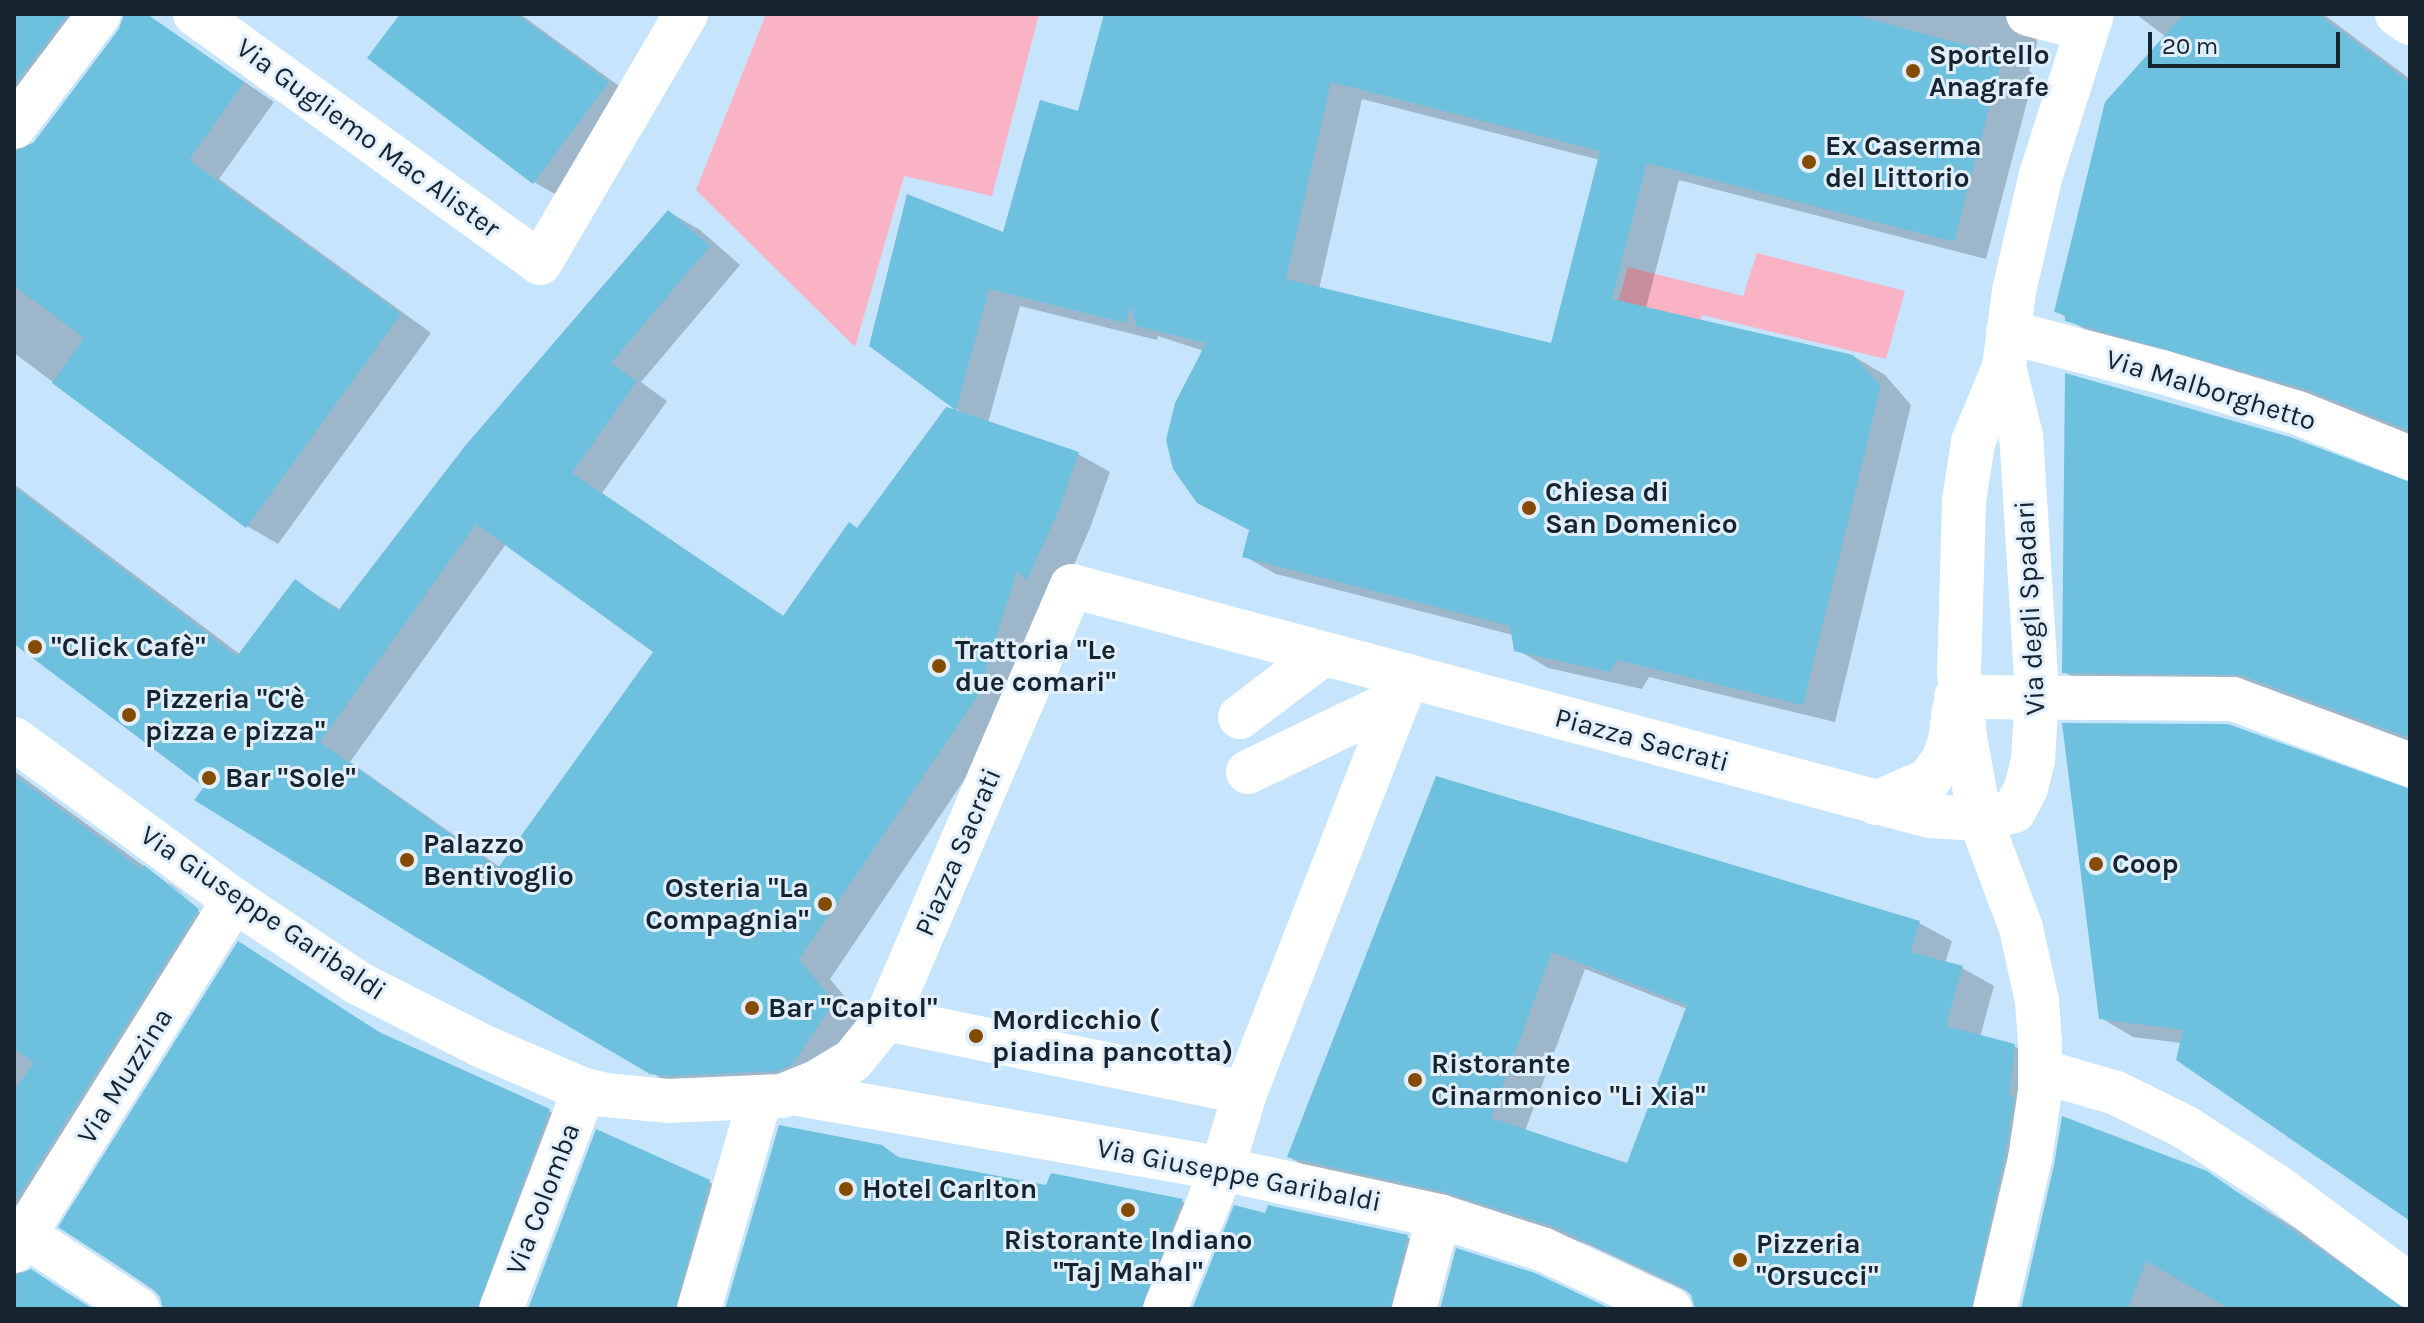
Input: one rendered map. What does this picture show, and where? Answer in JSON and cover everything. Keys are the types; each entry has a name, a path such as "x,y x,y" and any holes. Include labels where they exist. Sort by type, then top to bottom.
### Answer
{"street":[{"path":"14,127 99,14"},
{"name":"Via Gugliemo Mac Alister","path":"195,14 540,263 686,14"},
{"path":"2028,14 2089,21"},
{"path":"2397,14 2410,23"},
{"name":"Via degli Spadari","path":"1995,1309 2030,1159 2040,1071 2037,1001 2021,928 1980,819 1959,688 1964,501 1973,442 2006,350 2040,178 2089,21"},
{"name":"Via degli Spadari","path":"1980,819 2005,815 2021,802 2033,760 2037,694 2021,436 2006,350"},
{"name":"Via Malborghetto","path":"2006,350 2162,372 2283,409 2410,458"},
{"name":"Piazza Sacrati","path":"886,1019 1072,586 1323,654 1403,687 1929,816 1980,819"},
{"path":"1240,717 1323,654"},
{"path":"1248,772 1403,687"},
{"path":"1165,1309 1222,1169 1245,1093 1403,687"},
{"path":"1876,803 1929,780 1943,760 1950,741 1959,688 2037,694 2233,699 2410,765"},
{"name":"Via Giuseppe Garibaldi","path":"14,739 234,900 358,983 480,1045 584,1090 668,1101 776,1096 1222,1169 1439,1216 1544,1250 1670,1309"},
{"name":"Via Muzzina","path":"18,1239 234,900"},
{"path":"699,1309 776,1096 853,1060 886,1019 1245,1093"},
{"path":"2040,1071 2116,1093 2185,1127 2276,1186 2410,1285"},
{"name":"Via Colomba","path":"501,1309 584,1090"},
{"path":"1414,1309 1439,1216"},
{"path":"18,1239 138,1309"}],"shaded area":[{"path":"766,14 1039,14 992,196 904,176 855,347 696,190"},
{"path":"1757,253 1905,291 1886,359 1702,315 1693,347 1611,327 1628,267 1743,296"}],"building":[{"path":"14,14 68,14 14,85"},
{"path":"124,14 147,14 244,82 189,160 401,314 246,528 52,383 84,338 14,286 14,152 34,142 119,29"},
{"path":"400,14 516,14 609,82 533,184 367,58"},
{"path":"1104,14 1851,14 2003,55 1954,242 1647,163 1612,299 1853,355 1881,386 1803,705 1617,660 1610,672 1514,651 1510,626 1242,557 1249,530 1197,503 1173,469 1166,440 1175,403 1206,343 1136,326 1131,306 1125,323 989,289 956,410 1079,452 1059,510 1027,580 1017,571 977,697 799,959 834,1002 792,1065 777,1071 669,1076 650,1074 414,936 194,800 204,787 14,644 14,487 237,656 295,579 338,611 465,446 668,210 710,246 611,363 637,381 572,473 783,616 849,522 857,528 946,407 954,409 869,346 907,194 1003,232 1040,100 1078,111","holes":["1331,82 1600,151 1551,343 1286,279","476,524 653,652 498,868 320,742"]},
{"path":"2184,14 2318,14 2410,83 2410,431 2305,389 2065,321 2065,315 2054,312 2105,102"},
{"path":"2065,373 2290,437 2410,482 2410,738 2241,675 2062,673"},
{"path":"2062,723 2228,724 2410,789 2410,1221 2176,1060 2183,1030 2099,1019"},
{"path":"14,775 141,869 144,865 199,909 14,1203 14,1090 34,1063 14,1048"},
{"path":"1436,776 1920,921 1911,952 1963,966 1946,1026 2015,1044 2009,1096 2014,1098 2005,1154 1971,1309 1695,1309 1691,1295 1681,1286 1552,1226 1444,1192 1287,1157","holes":["1552,952 1687,1005 1627,1163 1491,1118"]},
{"path":"238,941 379,1032 550,1109 477,1309 163,1309 160,1297 152,1288 58,1227"},
{"path":"2062,1116 2207,1171 2405,1309 2230,1309 2146,1261 2128,1309 2021,1309"},
{"path":"779,1125 882,1145 898,1157 1046,1185 1051,1173 1183,1199 1141,1309 725,1309"},
{"path":"596,1129 710,1180 675,1309 528,1309"},
{"path":"1234,1205 1265,1213 1268,1205 1408,1235 1390,1309 1192,1309"},
{"path":"1456,1248 1535,1273 1611,1309 1440,1309"},
{"path":"31,1269 92,1309 14,1309 14,1276"}],"place":[{"name":"Sportello Anagrafe","path":"1913,71"},
{"name":"Ex Caserma del Littorio","path":"1809,162"},
{"name":"Chiesa di San Domenico","path":"1529,508"},
{"name":"\"Click Cafè\"","path":"35,647"},
{"name":"Trattoria \"Le due comari\"","path":"939,666"},
{"name":"Pizzeria \"C'è pizza e pizza\"","path":"129,715"},
{"name":"Bar \"Sole\"","path":"209,778"},
{"name":"Palazzo Bentivoglio","path":"407,860"},
{"name":"Coop","path":"2096,864"},
{"name":"Osteria \"La Compagnia\"","path":"825,904"},
{"name":"Bar \"Capitol\"","path":"752,1008"},
{"name":"Mordicchio ( piadina pancotta)","path":"976,1036"},
{"name":"Ristorante Cinarmonico \"Li Xia\"","path":"1415,1080"},
{"name":"Hotel Carlton","path":"846,1189"},
{"name":"Ristorante Indiano \"Taj Mahal\"","path":"1128,1210"},
{"name":"Pizzeria \"Orsucci\"","path":"1740,1260"}]}
